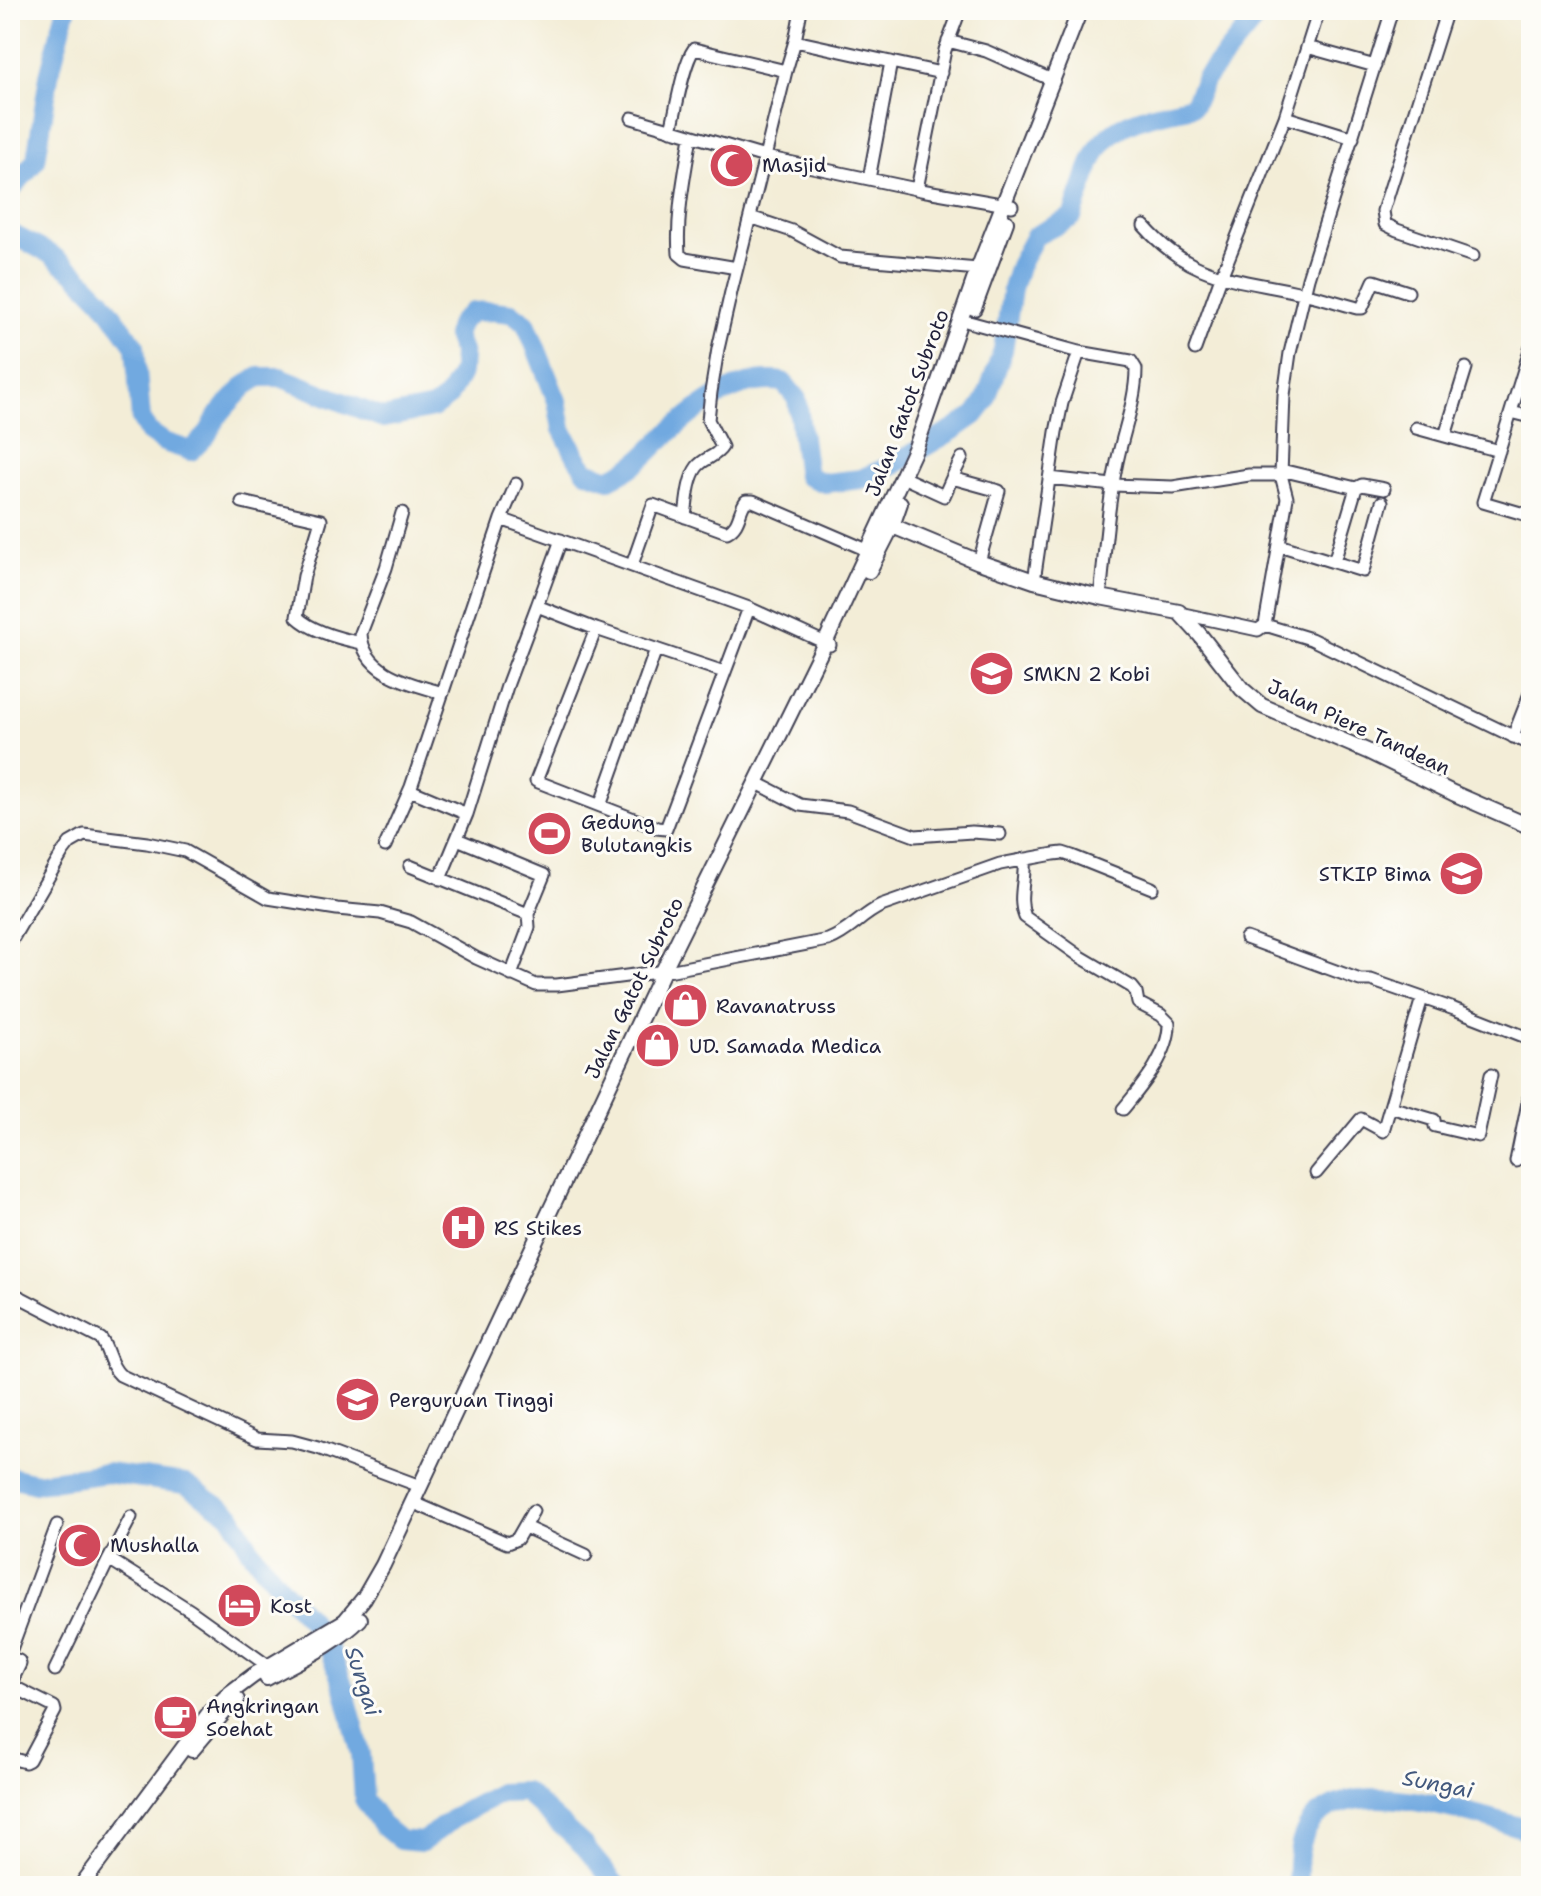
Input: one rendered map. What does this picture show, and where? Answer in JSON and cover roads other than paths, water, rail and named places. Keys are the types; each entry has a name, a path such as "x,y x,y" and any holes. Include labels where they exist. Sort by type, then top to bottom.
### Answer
{"street":[{"path":"685,517 696,468 722,447 708,420 718,349 801,10"},
{"path":"917,189 948,41 960,10"},
{"name":"Jalan Gatot Subroto","path":"918,447 974,323 1007,205 1052,80 1079,20 1090,10"},
{"path":"1195,349 1285,117 1319,10"},
{"path":"887,524 1034,581 1258,630 1265,625 1287,498 1281,472 1284,395 1290,353 1304,293 1392,10"},
{"path":"1447,10 1383,218 1385,224 1397,230 1473,256"},
{"name":"Jalan Gatot Subroto","path":"341,1630 383,1565 668,970 887,524 908,476 978,269 1007,205 1079,20"},
{"path":"795,41 941,73"},
{"path":"948,41 986,51 1052,80"},
{"path":"1307,47 1375,66"},
{"path":"671,130 686,67 694,49 786,71"},
{"path":"869,179 891,62"},
{"path":"1285,117 1353,138"},
{"path":"632,118 765,157 1007,205"},
{"path":"691,136 682,196 679,254 685,259 737,268"},
{"path":"750,217 792,231 840,257 978,269"},
{"path":"1144,226 1175,257 1221,277 1362,308 1374,281 1408,292"},
{"path":"974,323 1079,352 1131,361 1136,369 1135,389 1112,485 1100,597"},
{"path":"1531,347 1483,502 1531,519"},
{"path":"1034,581 1062,403 1079,352"},
{"path":"1445,436 1466,368"},
{"path":"1511,412 1531,417"},
{"path":"1416,428 1499,451"},
{"path":"908,476 944,496 962,458"},
{"path":"1049,478 1112,485 1173,487 1281,472 1356,488 1362,485 1384,489"},
{"path":"952,478 999,491 979,562"},
{"path":"385,846 410,790 501,519 516,484"},
{"path":"1334,562 1356,488"},
{"path":"632,565 653,505 727,532 738,522 743,503 753,501 873,552"},
{"path":"242,502 321,520 304,576 297,617 303,623 336,637 362,643"},
{"path":"1279,545 1363,571 1382,502"},
{"path":"402,513 386,568 361,633 362,643 383,671 400,681 443,693"},
{"path":"501,519 749,608 828,644"},
{"path":"440,879 467,814 508,683 561,540"},
{"path":"537,606 724,672"},
{"path":"596,629 536,781 666,829 749,608"},
{"name":"Jalan Piere Tandean","path":"1179,612 1242,689 1262,706 1531,827"},
{"path":"1265,625 1311,639 1531,745"},
{"name":"Jalan Gatot Subroto","path":"81,1886 170,1773 225,1711 254,1686 362,1616 374,1599 668,970 763,786 828,644"},
{"path":"600,806 656,649"},
{"path":"1513,737 1531,691"},
{"path":"763,786 800,805 848,811 915,836 972,832 1000,834"},
{"path":"410,790 467,814"},
{"path":"10,943 63,852 84,835 185,851 268,898 380,913 411,922 476,958 536,985 668,970 828,940 843,935 881,906 1000,864 1024,859 1063,853 1152,888"},
{"path":"457,839 544,875 528,914 529,927 511,975"},
{"path":"1024,859 1021,908 1025,917 1081,957 1132,987 1138,1003 1169,1023 1170,1031 1160,1058 1123,1109"},
{"path":"410,866 528,914"},
{"path":"1246,938 1531,1039"},
{"path":"1316,1173 1361,1119 1383,1131 1422,998"},
{"path":"1390,1107 1434,1120 1435,1126 1478,1136 1491,1075"},
{"path":"1516,1161 1529,1111 1531,1088"},
{"path":"10,1292 101,1339 114,1370 120,1375 201,1414 257,1439 292,1441 318,1448 420,1486"},
{"path":"419,1505 507,1543 517,1539 533,1511"},
{"path":"55,1670 131,1517"},
{"path":"10,1758 25,1762 29,1760 55,1711 54,1707 10,1685 20,1664 10,1654 57,1525"},
{"path":"525,1527 586,1555"},
{"path":"109,1559 191,1611 268,1666"},
{"name":"Jalan Gatot Subroto","path":"93,1886 210,1712 230,1693 268,1666 301,1654"}],"waterway":[{"path":"10,191 36,160 49,76 66,10"},
{"path":"10,233 50,254 102,300 135,346 141,419 148,431 164,442 191,451 207,435 227,405 245,386 259,377 280,377 383,418 433,408 448,397 462,372 463,354 456,336 460,323 472,312 493,311 511,313 526,323 557,401 562,429 586,471 609,479 639,461 686,418 715,397 731,389 765,381 783,382 797,399 807,476 825,483 861,479 895,464 975,415 985,402 1003,350 1012,289 1019,266 1035,236 1072,217 1096,153 1114,132 1138,119 1193,106 1205,79 1259,10"},
{"name":"Sungai","path":"10,1477 36,1483 107,1473 185,1484 231,1515 251,1551 310,1620 329,1649 344,1688 361,1754 364,1799 382,1825 400,1840 422,1842 458,1815 500,1793 525,1792 584,1846 617,1886"},
{"name":"Sungai","path":"1298,1886 1299,1852 1307,1828 1318,1815 1347,1801 1372,1798 1427,1803 1531,1830"}],"place":[{"name":"Masjid","path":"731,165"},
{"name":"SMKN 2 Kobi","path":"992,674"},
{"name":"Gedung Bulutangkis","path":"550,834"},
{"name":"STKIP Bima","path":"1462,874"},
{"name":"Ravanatruss","path":"685,1006"},
{"name":"UD. Samada Medica","path":"658,1046"},
{"name":"RS Stikes","path":"463,1228"},
{"name":"Perguruan Tinggi","path":"358,1400"},
{"name":"Mushalla","path":"79,1545"},
{"name":"Kost","path":"239,1606"},
{"name":"Angkringan Soehat","path":"175,1717"}]}
